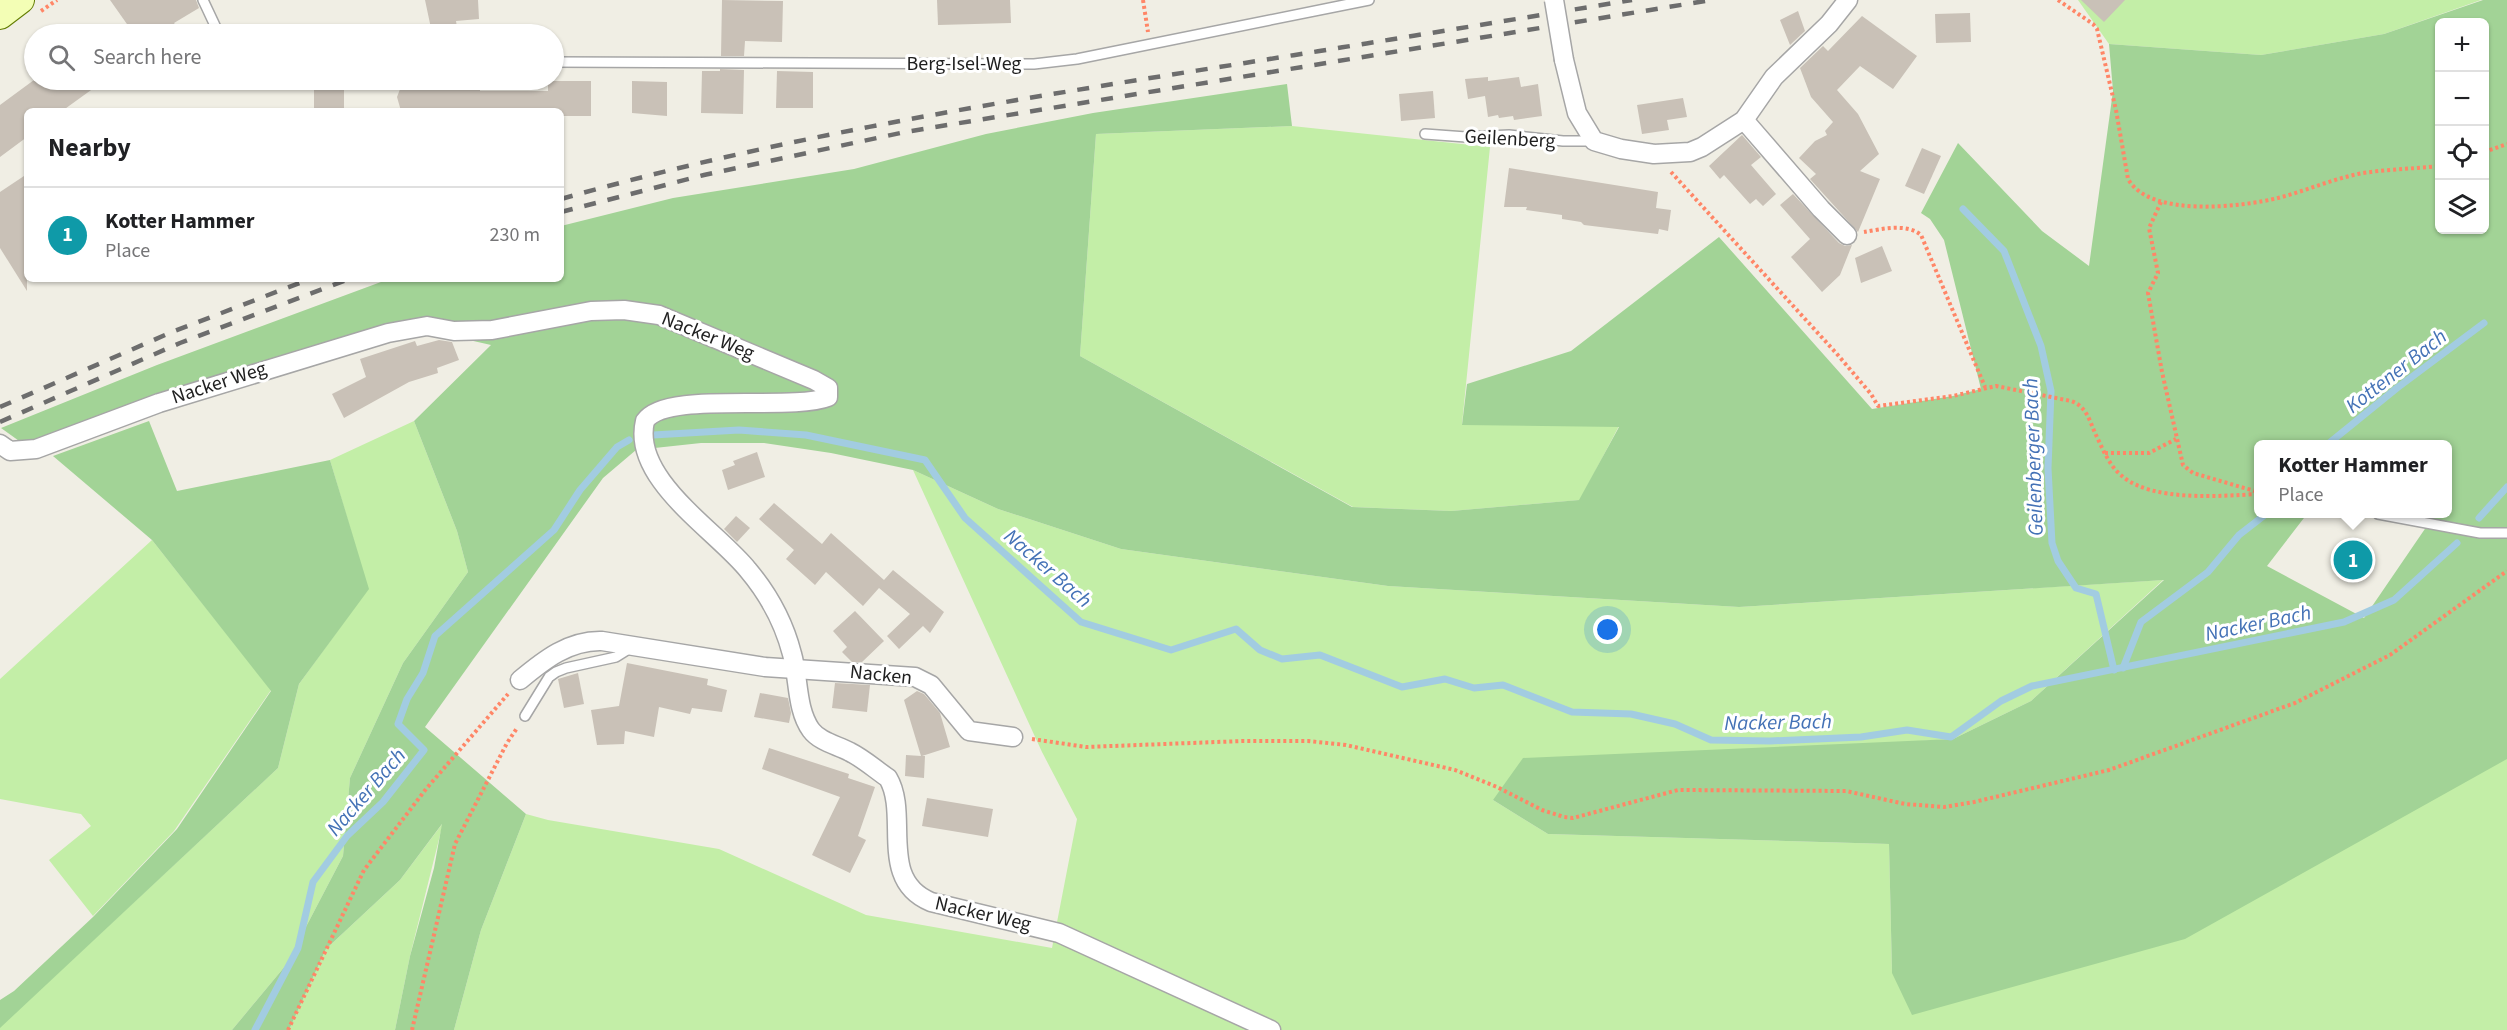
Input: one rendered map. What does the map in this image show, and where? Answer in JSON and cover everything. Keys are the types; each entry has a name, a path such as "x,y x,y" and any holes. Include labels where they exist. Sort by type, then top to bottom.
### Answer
{"main road":[{"path":"0,16 21,0"}],"street":[{"name":"Geilenberg","path":"1554,0 1564,60 1577,113 1594,141 1621,149 1654,154 1689,152 1702,147 1744,120 1774,76 1829,24 1848,0"},
{"path":"1744,120 1821,209 1847,235"},
{"name":"Nacker Weg","path":"3,451 36,449 159,403 388,333 428,327 454,331 492,330 591,311 624,310 659,315 805,375 828,388 828,397 812,401 666,407 650,414 644,426 646,446 655,471 671,492 748,568 772,602 795,668 803,711 813,732 851,753 888,778 891,783 899,862 909,885 923,899 1059,933 1271,1030"},
{"path":"520,680 552,655 568,647 594,641 634,645 742,663 795,668"},
{"name":"Nacken","path":"795,668 921,678 936,690 969,731 1013,737"}],"lane":[{"path":"203,0 214,24"},
{"name":"Berg-Isel-Weg","path":"564,62 1034,64 1088,57 1369,0"},
{"name":"Geilenberg","path":"1425,134 1466,137 1509,135 1563,141 1594,141"},
{"path":"2404,518 2480,533 2507,533"},
{"path":"525,716 549,677 556,672 616,657 634,645"}],"path":[{"path":"1143,0 1145,13"},
{"path":"2058,0 2097,29 2116,110 2128,179 2139,193 2162,202 2196,206 2237,204 2277,198 2358,174 2435,166"},
{"path":"2489,150 2507,144"},
{"path":"1654,154 1824,339 1871,394 1878,406 1953,396 1985,387 2004,387 2044,397 2058,398 2079,404 2088,416 2105,453 2122,477 2138,485 2160,491 2216,497 2254,493"},
{"path":"2162,202 2149,228 2158,273 2148,293 2183,465 2187,470 2254,491"},
{"path":"1847,235 1904,228 1917,231 1922,235 1985,387"},
{"path":"2105,453 2149,453 2176,438"},
{"path":"1013,737 1086,747 1243,741 1308,741 1346,744 1455,770 1497,787 1542,810 1573,818 1678,790 1846,791 1905,804 1944,807 2109,771 2295,703 2390,656 2507,571"},
{"path":"288,1030 364,870 426,789 520,680"},
{"path":"412,1030 455,844 507,743 525,716"}],"green space":[{"path":"2078,0 2481,0 2384,34 2261,55 2109,44"},
{"path":"2483,0 2507,0 2507,759 2185,939 1912,1015 1892,973 1889,844 1548,834 1493,800 1523,758 1953,739 2031,701 2164,580 1739,607 1388,586 1121,549 998,509 913,470 831,453 764,443 701,443 636,450 603,478 425,727 526,814 481,930 454,1030 395,1030 410,956 434,868 442,824 400,880 326,949 289,1030 232,1030 286,965 343,856 350,778 403,663 468,572 457,531 414,421 491,345 394,323 22,443 1,428 157,365 381,282 564,282 564,225 673,198 854,169 986,134 1093,113 1287,84 1292,126 1096,134 1080,356 1352,507 1451,511 1579,500 1619,427 1462,425 1467,384 1571,351 1719,237 1872,409 1953,396 1981,389 1944,240 1930,219 1921,213 1958,143 2042,231 2089,266 2113,91 2109,44 2261,55 2384,34","holes":["2254,440 2452,440 2452,518 2422,518 2431,520 2364,618 2267,566 2304,518 2254,518"]},
{"path":"1292,126 1490,147 1462,424 1619,426 1580,500 1451,511 1353,507 1080,356 1096,134"},
{"path":"149,421 177,491 330,460 369,589 299,684 278,768 0,1028 0,1000 14,991 93,917 177,829 271,691 152,540 53,456"},
{"path":"414,421 457,531 468,572 403,663 350,778 343,856 286,965 232,1030 0,1030 0,1027 278,768 299,684 368,589 330,460"},
{"path":"913,470 998,509 1121,549 1388,586 1739,607 2163,580 2031,701 1953,739 1856,745 1493,800 1548,834 1889,844 1892,973 2507,756 2507,1030 454,1030 481,930 526,814 548,820 719,849 866,915 1052,948 1077,819 1042,752"},
{"path":"152,540 271,690 174,831 93,916 49,860 91,826 81,814 0,799 0,679"},
{"path":"443,823 410,956 395,1030 289,1030 326,949 400,880"}],"building":[{"path":"110,0 196,0 199,8 175,24 127,24"},
{"path":"425,0 478,0 479,19 456,21 456,24 430,24"},
{"path":"722,0 783,1 782,42 745,41 744,56 721,56"},
{"path":"937,0 1010,0 1011,23 938,25"},
{"path":"2081,0 2125,0 2104,22"},
{"path":"1798,11 1805,31 1790,45 1780,20"},
{"path":"1970,13 1971,42 1936,43 1935,14"},
{"path":"1862,16 1917,56 1893,89 1860,66 1837,90 1858,114 1879,154 1860,171 1880,179 1858,232 1810,179 1816,174 1799,158 1815,141 1827,135 1825,131 1833,122 1811,97 1800,68 1823,46 1828,51"},
{"path":"720,69 744,70 743,114 701,113 702,71 720,71"},
{"path":"777,71 813,72 813,108 776,108"},
{"path":"1488,77 1488,81 1519,77 1521,87 1538,84 1542,116 1514,120 1513,116 1488,117 1485,96 1468,99 1465,79"},
{"path":"564,81 591,81 591,116 564,116 564,108 400,108 397,97 400,90 564,90"},
{"path":"632,81 667,82 667,116 632,113"},
{"path":"24,87 24,90 91,90 66,108 24,108 24,139 0,157 0,105"},
{"path":"314,90 344,90 344,108 314,108"},
{"path":"1433,91 1435,118 1401,121 1399,94"},
{"path":"1683,98 1687,117 1667,120 1669,130 1642,134 1637,105"},
{"path":"1742,135 1761,157 1751,165 1776,194 1763,206 1756,199 1750,204 1724,175 1720,179 1709,166"},
{"path":"1922,148 1941,156 1924,194 1905,186"},
{"path":"1509,168 1658,192 1656,208 1671,210 1668,231 1659,229 1658,234 1584,225 1581,222 1562,219 1562,215 1526,210 1527,207 1504,207"},
{"path":"24,176 24,282 27,282 27,291 0,248 0,192"},
{"path":"1793,194 1839,243 1845,246 1852,245 1840,275 1822,292 1791,257 1810,239 1780,205"},
{"path":"1882,246 1892,271 1861,283 1855,258"},
{"path":"439,340 452,342 459,360 437,368 438,373 409,382 344,418 332,394 366,377 360,359 415,341 417,346"},
{"path":"757,452 765,477 728,490 722,470 735,465 733,461"},
{"path":"774,503 822,544 831,533 884,580 893,570 944,612 930,633 923,626 899,649 887,636 910,614 879,588 863,606 826,572 815,585 786,559 794,550 759,519"},
{"path":"736,516 750,528 737,542 724,529"},
{"path":"2348,546 2368,559 2357,575 2337,561"},
{"path":"855,611 884,641 862,662 852,662 842,652 847,647 833,631"},
{"path":"627,663 708,679 707,685 727,690 722,712 692,708 690,714 659,707 654,737 625,731 624,744 597,745 591,710 619,706"},
{"path":"578,673 584,704 564,708 558,679"},
{"path":"835,683 870,685 867,712 832,708"},
{"path":"917,691 924,694 940,713 950,747 922,756 925,756 924,778 905,776 906,755 921,756 904,700"},
{"path":"760,693 788,698 791,713 789,723 754,717"},
{"path":"769,748 849,774 848,778 875,787 858,836 866,840 850,873 812,855 840,797 762,769"},
{"path":"927,798 993,809 988,837 922,826"}],"waterway":[{"name":"Geilenberger Bach","path":"1963,209 2004,251 2041,346 2051,391 2048,468 2052,543 2058,561 2076,588 2096,594 2114,670"},
{"name":"Kottener Bach","path":"2333,440 2397,388 2484,323"},
{"name":"Nacker Bach","path":"653,435 739,430 806,435 925,460 965,518 1081,622 1171,650 1236,629 1260,650 1282,659 1320,655 1402,687 1445,679 1474,688 1503,685 1572,712 1631,714 1675,724 1711,740 1770,741 1861,737 1907,730 1951,737 2001,701 2032,686 2344,622 2394,600 2457,543"},
{"name":"Nacker Bach","path":"255,1030 298,948 313,882 347,836 383,802 424,750 398,724 407,699 423,673 435,636 554,530 580,490 617,447 629,440"},
{"name":"Nacker Bach","path":"2479,518 2507,487"},
{"name":"Kottener Bach","path":"2123,668 2141,622 2208,572 2239,535 2261,518"}],"railway":[{"path":"564,198 718,159 955,111 1632,0"},
{"path":"564,211 704,175 905,132 1711,0"},
{"path":"0,407 172,332 302,282"},
{"path":"0,422 180,343 341,282"}],"place":[{"name":"Kotter Hammer","path":"2353,560"}]}
